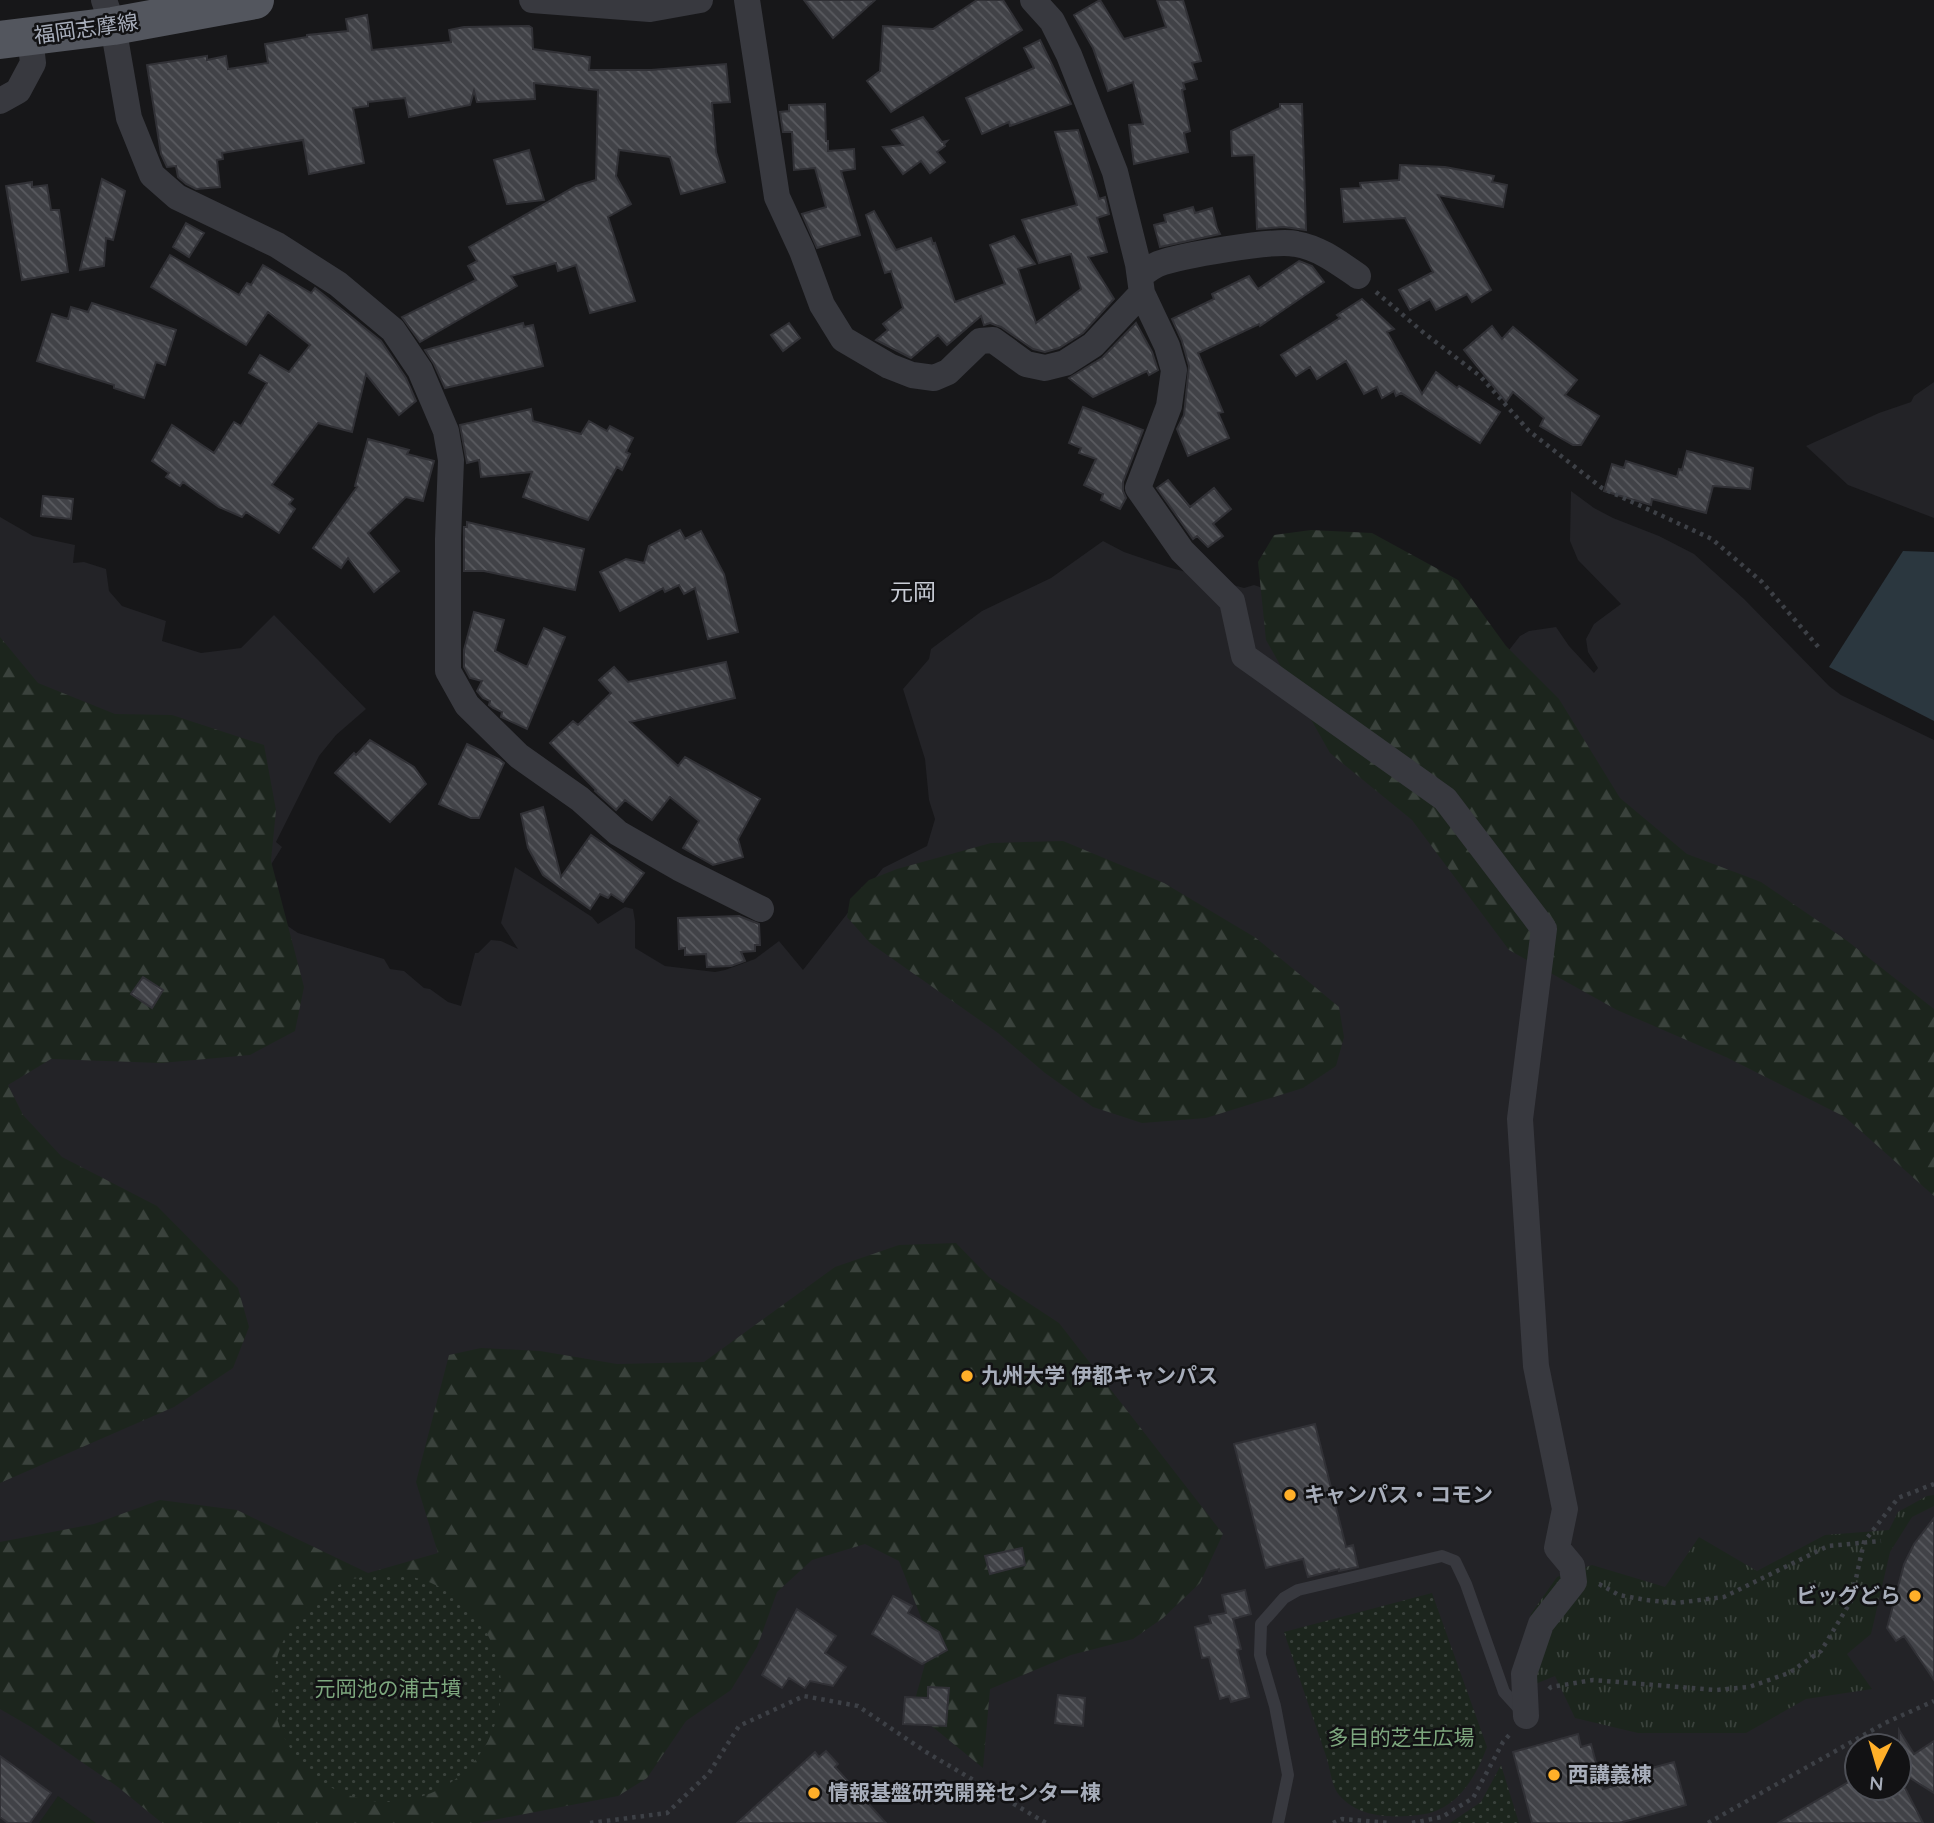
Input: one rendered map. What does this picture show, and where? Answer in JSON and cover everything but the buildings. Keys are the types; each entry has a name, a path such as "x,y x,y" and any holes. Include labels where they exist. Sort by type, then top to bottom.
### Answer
{"main road":[{"name":"福岡志摩線","path":"15,38 108,13 255,0"}],"street":[{"path":"532,0 650,9 700,0"},
{"path":"1033,0 1052,21 1058,33 1115,172 1141,284 1174,370 1169,407 1138,488 1182,551 1232,601 1244,656 1446,799 1544,929 1520,1119 1536,1366 1564,1509 1558,1548 1572,1566 1574,1582 1541,1624 1524,1674 1526,1716"},
{"path":"754,3 777,197 822,305 843,339 889,366 912,375 934,378 948,372 980,341 993,340 1026,364 1045,368 1065,363 1093,345 1158,264 1208,253 1282,242 1299,244 1326,254 1358,276"},
{"path":"108,13 129,118 152,175 177,197 277,245 338,284 393,330 420,370 446,431 451,460 448,671 467,705 519,756 580,799 618,833 679,869 761,909"},
{"path":"0,101 18,91 33,63 15,38"}],"lane":[{"path":"1278,1823 1288,1775 1275,1706 1259,1656 1261,1624 1284,1598 1298,1590 1442,1556 1455,1562 1466,1584 1504,1692 1526,1716"}],"path":[{"path":"1358,276 1424,333 1480,376 1529,431 1602,488 1712,539 1762,582 1821,650"},
{"path":"1412,1823 1442,1817 1473,1798 1503,1742 1551,1687 1593,1680 1716,1690 1749,1687 1790,1674 1821,1651 1851,1601 1864,1542 1898,1498 1934,1484"},
{"path":"1572,1566 1619,1595 1676,1603 1724,1597 1828,1546 1881,1541"},
{"path":"590,1823 667,1812 709,1773 739,1726 804,1696 858,1706 926,1752 1046,1823"},
{"path":"1708,1823 1885,1723 1934,1701"},
{"path":"1333,1823 1342,1819 1389,1823"}],"shaded area":[{"path":"1934,382 1934,518 1848,485 1806,446 1879,413 1911,402 1914,396"},
{"name":"九州大学 伊都キャンパス","path":"1571,491 1613,518 1659,536 1694,554 1744,599 1829,686 1841,695 1934,740 1934,1823 0,1823 0,517 33,536 75,545 73,563 84,562 106,569 109,591 122,606 166,621 162,641 201,653 241,648 274,615 366,709 336,735 319,756 276,842 282,847 249,900 298,933 384,959 390,969 404,971 424,988 461,1006 475,953 491,940 501,941 518,949 501,923 515,867 592,917 598,924 625,907 633,909 635,948 665,966 715,972 725,970 755,959 779,941 803,970 883,868 927,846 935,819 929,800 925,759 903,689 929,659 931,649 982,611 1051,578 1103,541 1124,552 1168,567 1244,588 1254,585 1495,668 1520,636 1529,631 1556,627 1594,673 1598,668 1588,652 1586,639 1594,624 1621,604 1578,560 1570,541"},
{"path":"1903,551 1934,552 1934,721 1829,667"}],"green space":[{"path":"1311,530 1372,533 1458,580 1506,646 1559,699 1620,798 1687,854 1761,882 1846,940 1934,1009 1934,1196 1845,1117 1728,1058 1617,1010 1509,950 1412,820 1330,753 1266,640 1258,562 1274,535"},
{"path":"0,637 38,683 115,714 172,715 264,745 276,810 271,861 304,987 295,1031 250,1055 161,1063 51,1059 8,1085 23,1115 62,1157 157,1206 238,1288 249,1327 233,1368 174,1407 0,1483"},
{"path":"1063,841 1164,883 1256,938 1339,1007 1344,1037 1336,1066 1303,1088 1206,1118 1142,1123 1093,1107 1045,1073 998,1033 870,943 847,917 850,899 869,880 897,869 991,843"},
{"path":"956,1243 989,1277 1059,1323 1223,1534 1200,1583 1163,1618 1133,1639 1071,1655 990,1689 983,1768 912,1710 931,1643 899,1561 865,1544 812,1560 777,1592 757,1647 731,1690 686,1721 647,1778 618,1796 478,1823 162,1823 118,1787 0,1709 0,1542 94,1524 160,1500 237,1510 368,1573 438,1553 416,1482 449,1355 481,1348 540,1351 617,1364 704,1362 835,1267 899,1245"},
{"path":"1934,1495 1934,1506 1912,1517 1890,1552 1871,1634 1847,1654 1872,1689 1806,1699 1746,1733 1638,1733 1575,1718 1555,1676 1515,1692 1531,1614 1557,1577 1592,1565 1665,1587 1699,1537 1757,1571 1825,1535 1889,1530 1898,1512"},
{"name":"元岡池の浦古墳","path":"398,1574 431,1582 468,1607 493,1644 501,1688 493,1732 468,1769 451,1783 420,1798 376,1802 354,1798 333,1789 299,1761 286,1742 277,1721 273,1677 277,1655 286,1634 314,1600 333,1587 354,1578"},
{"name":"多目的芝生広場","path":"1432,1593 1487,1747 1470,1782 1444,1807 1419,1815 1376,1815 1356,1808 1339,1795 1284,1632"},
{"path":"1501,1765 1519,1823 1450,1823 1481,1802"},
{"path":"58,1796 96,1823 39,1823"}],"place":[{"name":"九州大学 伊都キャンパス","path":"967,1376"},
{"name":"キャンパス・コモン","path":"1290,1495"},
{"name":"ビッグどら","path":"1915,1596"},
{"name":"西講義棟","path":"1554,1775"},
{"name":"情報基盤研究開発センター棟","path":"814,1793"}],"district":[{"name":"元岡","path":"913,592"}]}
